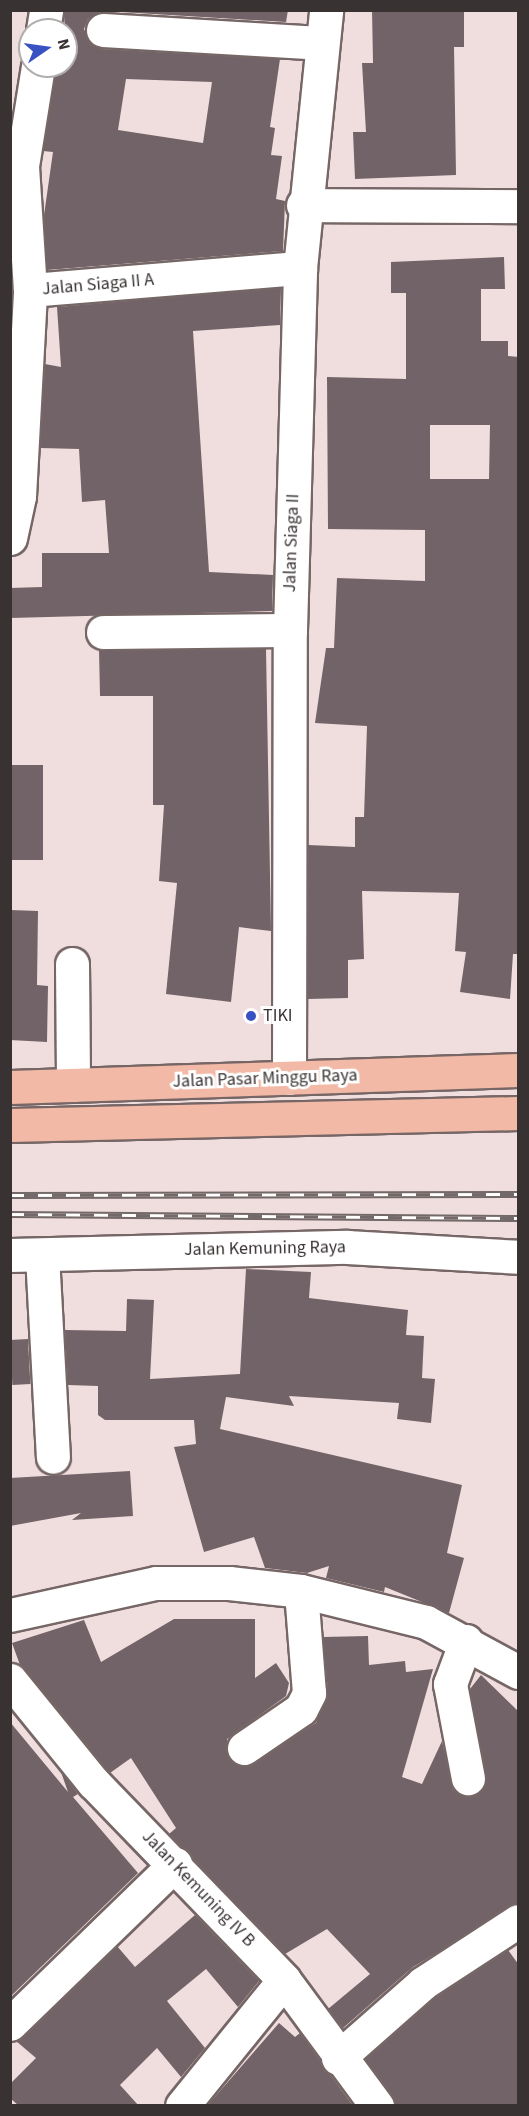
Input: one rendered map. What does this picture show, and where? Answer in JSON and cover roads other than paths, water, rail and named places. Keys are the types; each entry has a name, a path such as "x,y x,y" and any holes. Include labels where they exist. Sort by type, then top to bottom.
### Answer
{"main road":[{"name":"Jalan Pasar Minggu Raya","path":"10,1087 73,1061 519,1070"},
{"path":"10,1125 519,1113"}],"street":[{"name":"Jalan Siaga II","path":"289,1067 290,630 300,268 303,205 320,43 326,10"},
{"path":"103,30 320,43"},
{"path":"30,290 16,166 35,78"},
{"path":"303,205 519,206"},
{"name":"Jalan Siaga II A","path":"10,537 30,290 300,268"},
{"path":"103,632 290,630"},
{"path":"72,964 73,1061"},
{"name":"Jalan Kemuning Raya","path":"26,1255 347,1247 519,1257"},
{"path":"26,1255 53,1456"},
{"path":"10,1614 156,1583 229,1583 301,1591 426,1623 466,1641 519,1672"},
{"path":"244,1748 301,1709 309,1693 301,1591"},
{"path":"466,1641 450,1684 468,1778"},
{"name":"Jalan Kemuning IV B","path":"10,1680 93,1782 175,1864 284,1980 338,2058 377,2106"},
{"path":"10,2024 175,1864"},
{"path":"338,2058 423,1983 519,1921"},
{"path":"182,2106 284,1980"}],"railway":[{"path":"10,1195 518,1194"},
{"path":"10,1214 518,1218"}],"place":[{"name":"TIKI","path":"251,1016"}]}
